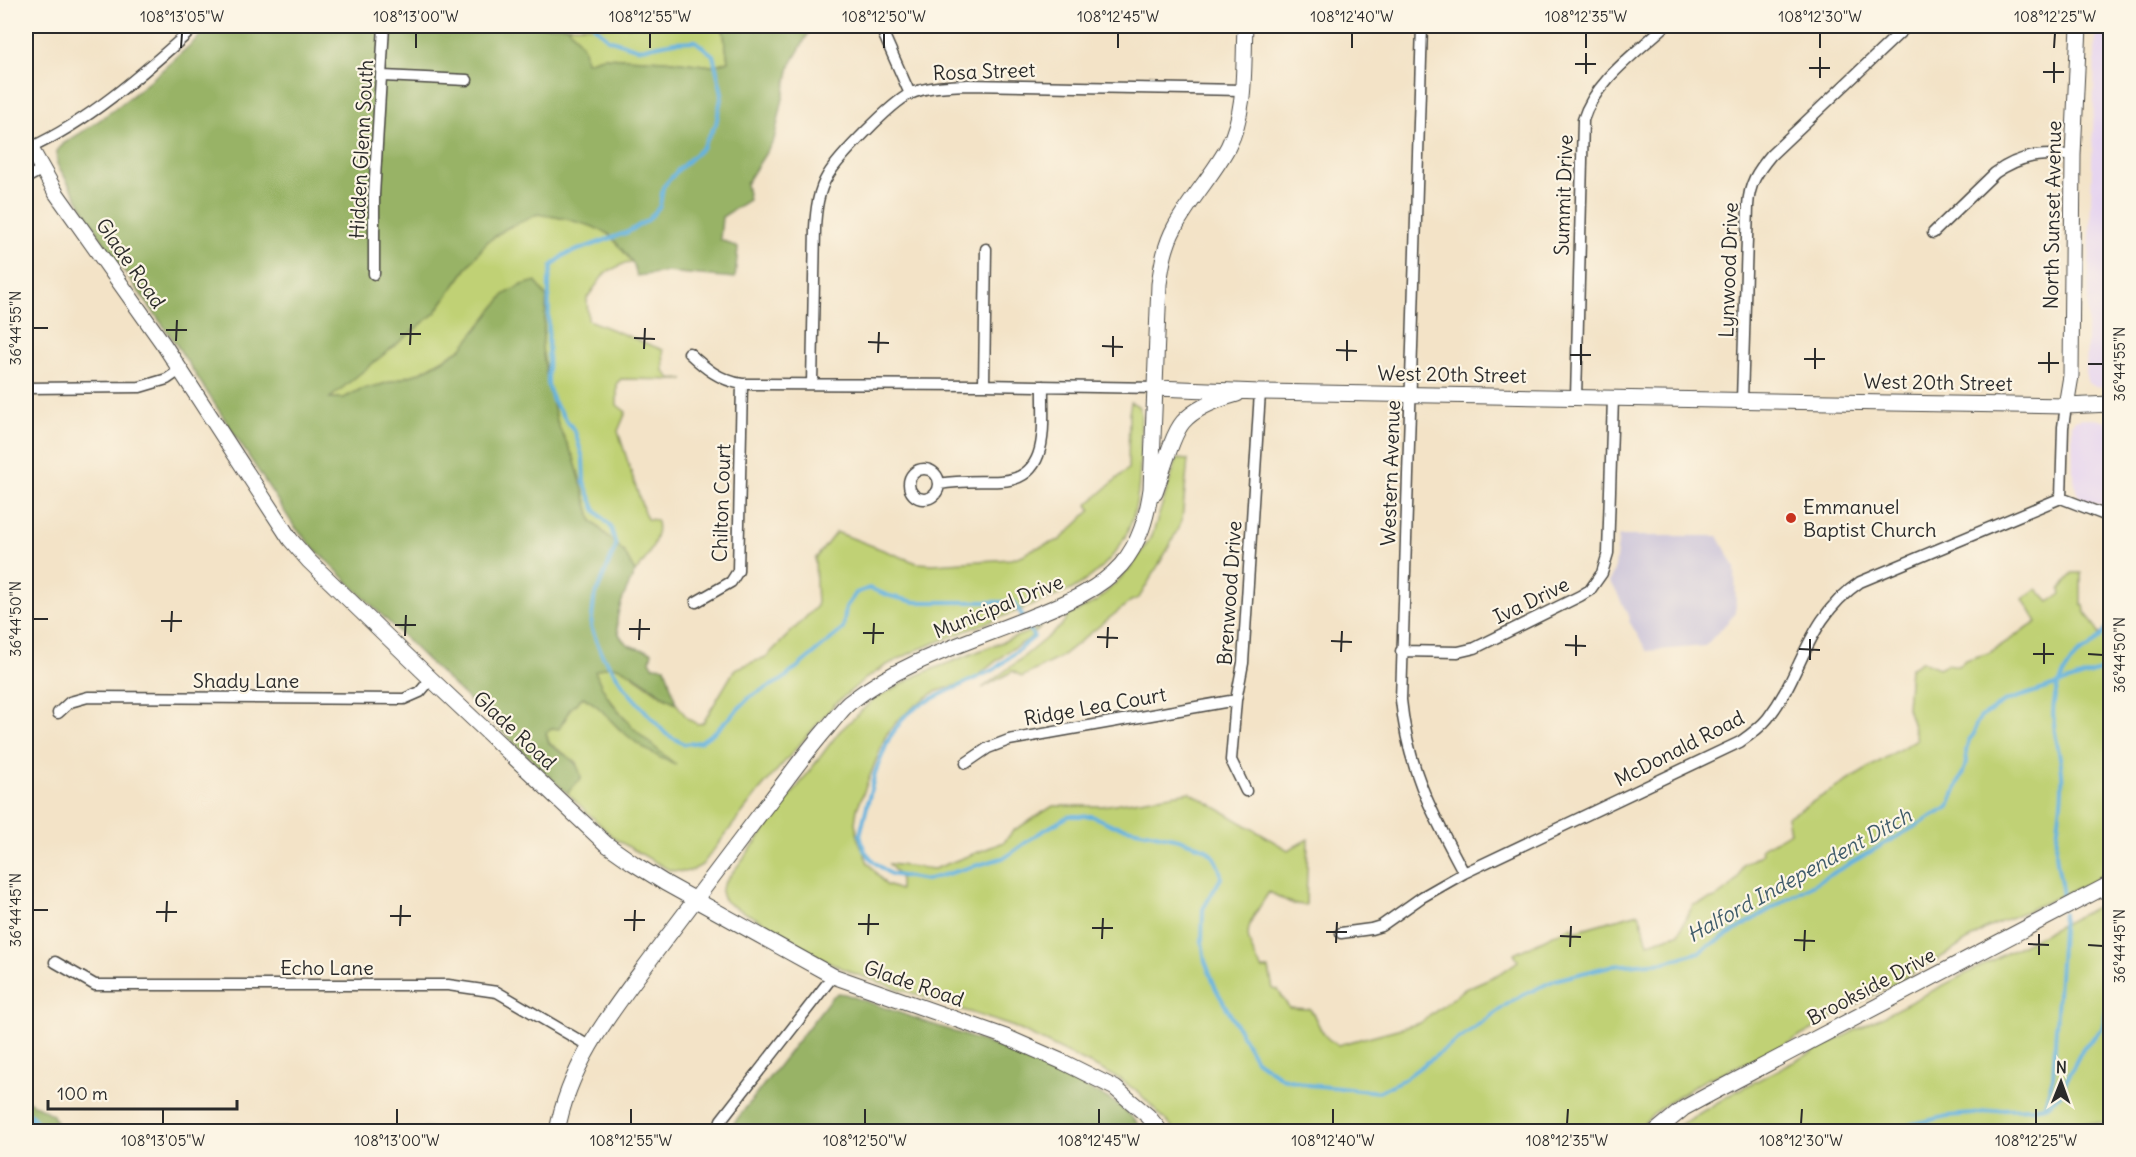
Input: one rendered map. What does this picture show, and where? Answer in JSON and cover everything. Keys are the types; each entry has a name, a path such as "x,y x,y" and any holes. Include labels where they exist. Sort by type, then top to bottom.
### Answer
{"main road":[{"name":"Municipal Drive","path":"557,1131 565,1102 589,1046 603,1024 694,900 847,705 877,682 910,665 1090,591 1121,565 1136,542 1147,515 1151,489 1159,284 1164,254 1175,227 1229,146 1238,120 1243,90 1245,26"},
{"name":"North Sunset Avenue","path":"2066,405 2071,376 2073,155 2079,26"},
{"name":"Glade Road","path":"28,144 56,193 180,370 290,538 309,561 431,680 606,844 694,900 833,976 1006,1037 1064,1062 1115,1088 1148,1116 1161,1131"},
{"name":"West 20th Street","path":"1156,388 1576,398 2110,404"},
{"path":"1147,515 1176,432 1182,423 1201,408 1224,398 1254,392"},
{"name":"Brookside Drive","path":"1655,1131 1684,1108 2110,884"}],"street":[{"path":"28,144 51,138 129,85 196,26"},
{"name":"Hidden Glenn South","path":"374,274 374,195 383,76 384,26"},
{"path":"880,26 910,94"},
{"name":"Western Avenue","path":"1422,26 1400,681 1402,716 1416,775 1432,814 1464,873"},
{"name":"Summit Drive","path":"1576,398 1583,120 1586,109 1602,85 1665,26"},
{"name":"Lynwood Drive","path":"1742,400 1748,206 1753,179 1771,155 1907,26"},
{"path":"383,76 467,80"},
{"name":"Rosa Street","path":"812,384 815,228 816,209 821,192 828,175 839,162 879,119 910,94 935,87 968,85 1243,90"},
{"path":"1933,233 2006,165 2036,155 2073,155"},
{"path":"26,178 41,170"},
{"path":"984,385 986,249"},
{"name":"West 20th Street","path":"689,353 707,370 729,382 742,384 1156,388"},
{"path":"26,388 140,387 167,379 180,370"},
{"name":"Chilton Court","path":"696,602 731,582 738,571 742,384"},
{"path":"940,484 956,481 1017,479 1031,469 1036,463 1042,444 1043,386"},
{"name":"Brenwood Drive","path":"1246,792 1231,760 1236,700 1243,663 1254,392"},
{"name":"Iva Drive","path":"1401,651 1466,651 1580,596 1597,583 1608,553 1613,398"},
{"path":"2066,405 2063,427 2061,498 2110,517"},
{"name":"McDonald Road","path":"1341,933 1381,926 1422,897 1464,873 1740,742 1767,718 1783,695 1820,622 1837,600 1860,582 2061,498"},
{"name":"Shady Lane","path":"58,713 70,702 88,697 404,699 420,692 431,680"},
{"name":"Ridge Lea Court","path":"966,763 988,748 1009,740 1236,700"},
{"name":"Echo Lane","path":"55,962 95,985 448,985 497,992 589,1046"},
{"path":"718,1131 721,1120 833,976"}],"shaded area":[{"path":"2096,26 2110,26 2110,387 2093,386 2088,383 2086,377"},
{"path":"2082,418 2110,421 2110,508 2080,498 2076,491 2073,471 2072,424 2075,420"},
{"path":"1619,536 1718,536 1735,567 1736,613 1705,646 1647,651 1629,621 1615,589 1609,582 1615,567"}],"green space":[{"path":"211,26 568,26 584,48 586,62 603,57 664,60 712,66 728,61 723,29 726,26 808,26 808,34 790,66 774,140 746,184 749,200 722,217 720,239 738,248 735,278 666,272 637,276 633,263 609,234 591,226 538,214 507,228 487,242 435,313 330,398 344,398 361,389 419,373 443,360 461,349 505,294 536,281 547,298 542,348 558,425 574,458 592,521 624,552 635,572 619,610 618,630 621,638 629,645 652,652 650,661 653,666 665,667 676,703 621,668 608,666 595,671 609,699 618,711 640,734 676,765 635,742 596,705 583,697 570,709 559,729 552,728 546,733 549,743 573,761 579,771 581,778 567,793 432,665 294,526 170,335 104,243 57,164 57,151 63,144 140,89"},
{"path":"568,26 726,26 723,29 728,61 712,66 664,60 603,57 586,62"},
{"path":"538,214 592,226 615,240 633,263 623,264 605,273 587,298 588,320 663,350 664,371 670,378 684,380 621,379 617,383 617,405 626,412 618,431 644,512 647,519 656,520 658,526 652,547 635,572 624,552 592,521 574,458 558,425 542,348 547,298 473,336 461,349 419,373 361,389 344,398 329,398 435,313 487,242 507,228"},
{"path":"1131,402 1138,406 1141,413 1138,491 1134,514 1126,535 1114,555 1096,573 1071,590 917,650 865,679 835,704 759,791 702,865 684,872 669,870 615,839 567,793 581,778 576,762 549,743 546,733 565,720 570,709 583,697 598,706 621,731 673,764 636,732 600,687 594,670 611,665 625,670 676,703 688,719 697,724 703,723 735,669 766,657 817,606 815,559 836,532 917,563 933,564 1011,559 1060,540 1091,510 1087,505 1128,469"},
{"path":"1177,459 1188,460 1182,520 1139,598 1131,601 1059,658 1022,677 1013,671 982,688 1061,626 1068,616 1097,601 1130,569 1152,536"},
{"path":"2072,573 2081,573 2081,605 2084,606 2100,635 2110,622 2110,870 2092,882 1985,929 1950,952 1776,1050 1705,1080 1668,1102 1634,1131 1176,1131 1140,1094 1120,1079 1014,1027 855,974 821,958 772,927 729,904 722,895 724,884 839,732 874,699 920,674 1041,627 1028,640 1010,650 971,681 935,692 917,704 898,720 886,735 857,809 855,823 868,863 886,885 900,890 900,877 889,864 934,869 1004,842 1013,831 1053,806 1102,806 1190,792 1288,850 1308,839 1306,905 1293,904 1269,892 1255,913 1248,937 1262,969 1269,969 1273,989 1278,990 1289,1008 1310,1009 1327,1038 1338,1045 1420,1023 1465,989 1501,973 1518,961 1514,954 1572,926 1574,931 1639,913 1648,943 1678,934 1693,905 1715,898 1730,888 1738,878 1743,865 1762,854 1761,849 1790,832 1787,817 1917,739 1907,708 1910,668 1922,661 1939,668 1947,664 1959,666 1965,660 1989,653 2037,622 2023,599 2037,589 2049,602 2061,594 2060,590"},
{"path":"2110,900 2110,1123 2059,1122 2057,1132 1670,1131 1733,1093"},
{"path":"838,993 1021,1055 1109,1099 1124,1109 1145,1131 732,1131 734,1123 831,998"},
{"path":"26,1100 53,1115 58,1127 537,1131 43,1131 26,1113"}],"sand":[{"path":"26,1113 43,1131 27,1131"}],"waterway":[{"name":"Halford Independent Ditch","path":"594,26 608,39 639,49 674,42 695,41 713,55 722,93 716,124 702,148 663,187 660,206 648,220 628,232 564,255 552,266 549,281 548,385 553,401 575,432 583,458 584,482 596,511 611,527 616,546 594,599 591,627 602,655 629,693 666,734 684,744 700,742 717,730 751,696 782,680 843,629 846,607 856,593 869,588 915,602 1014,602 1023,617"},
{"name":"Halford Independent Ditch","path":"1026,624 1034,637 995,669 921,704 904,717 889,738 875,773 860,835 864,850 874,862 890,874 926,880 1006,857 1036,835 1069,816 1092,816 1112,825 1179,839 1206,849 1214,857 1221,878 1203,909 1202,941 1205,961 1216,989 1256,1060 1282,1078 1309,1085 1379,1092 1404,1079 1513,1000 1555,980 1610,966 1666,962 1699,952 1949,807 1967,762 1966,751 1969,740 1981,717 2006,701 2110,666"},
{"path":"2063,905 2056,850 2062,772 2054,727 2054,705 2060,682 2069,666 2078,655 2101,637 2110,624"},
{"path":"2042,1107 2053,1077 2063,913"},
{"path":"1877,1132 1948,1116 2048,1105 2059,1095 2083,1048 2102,1029 2110,997"},
{"path":"26,1123 33,1132"}],"place":[{"name":"Emmanuel Baptist Church","path":"1791,518"}]}
